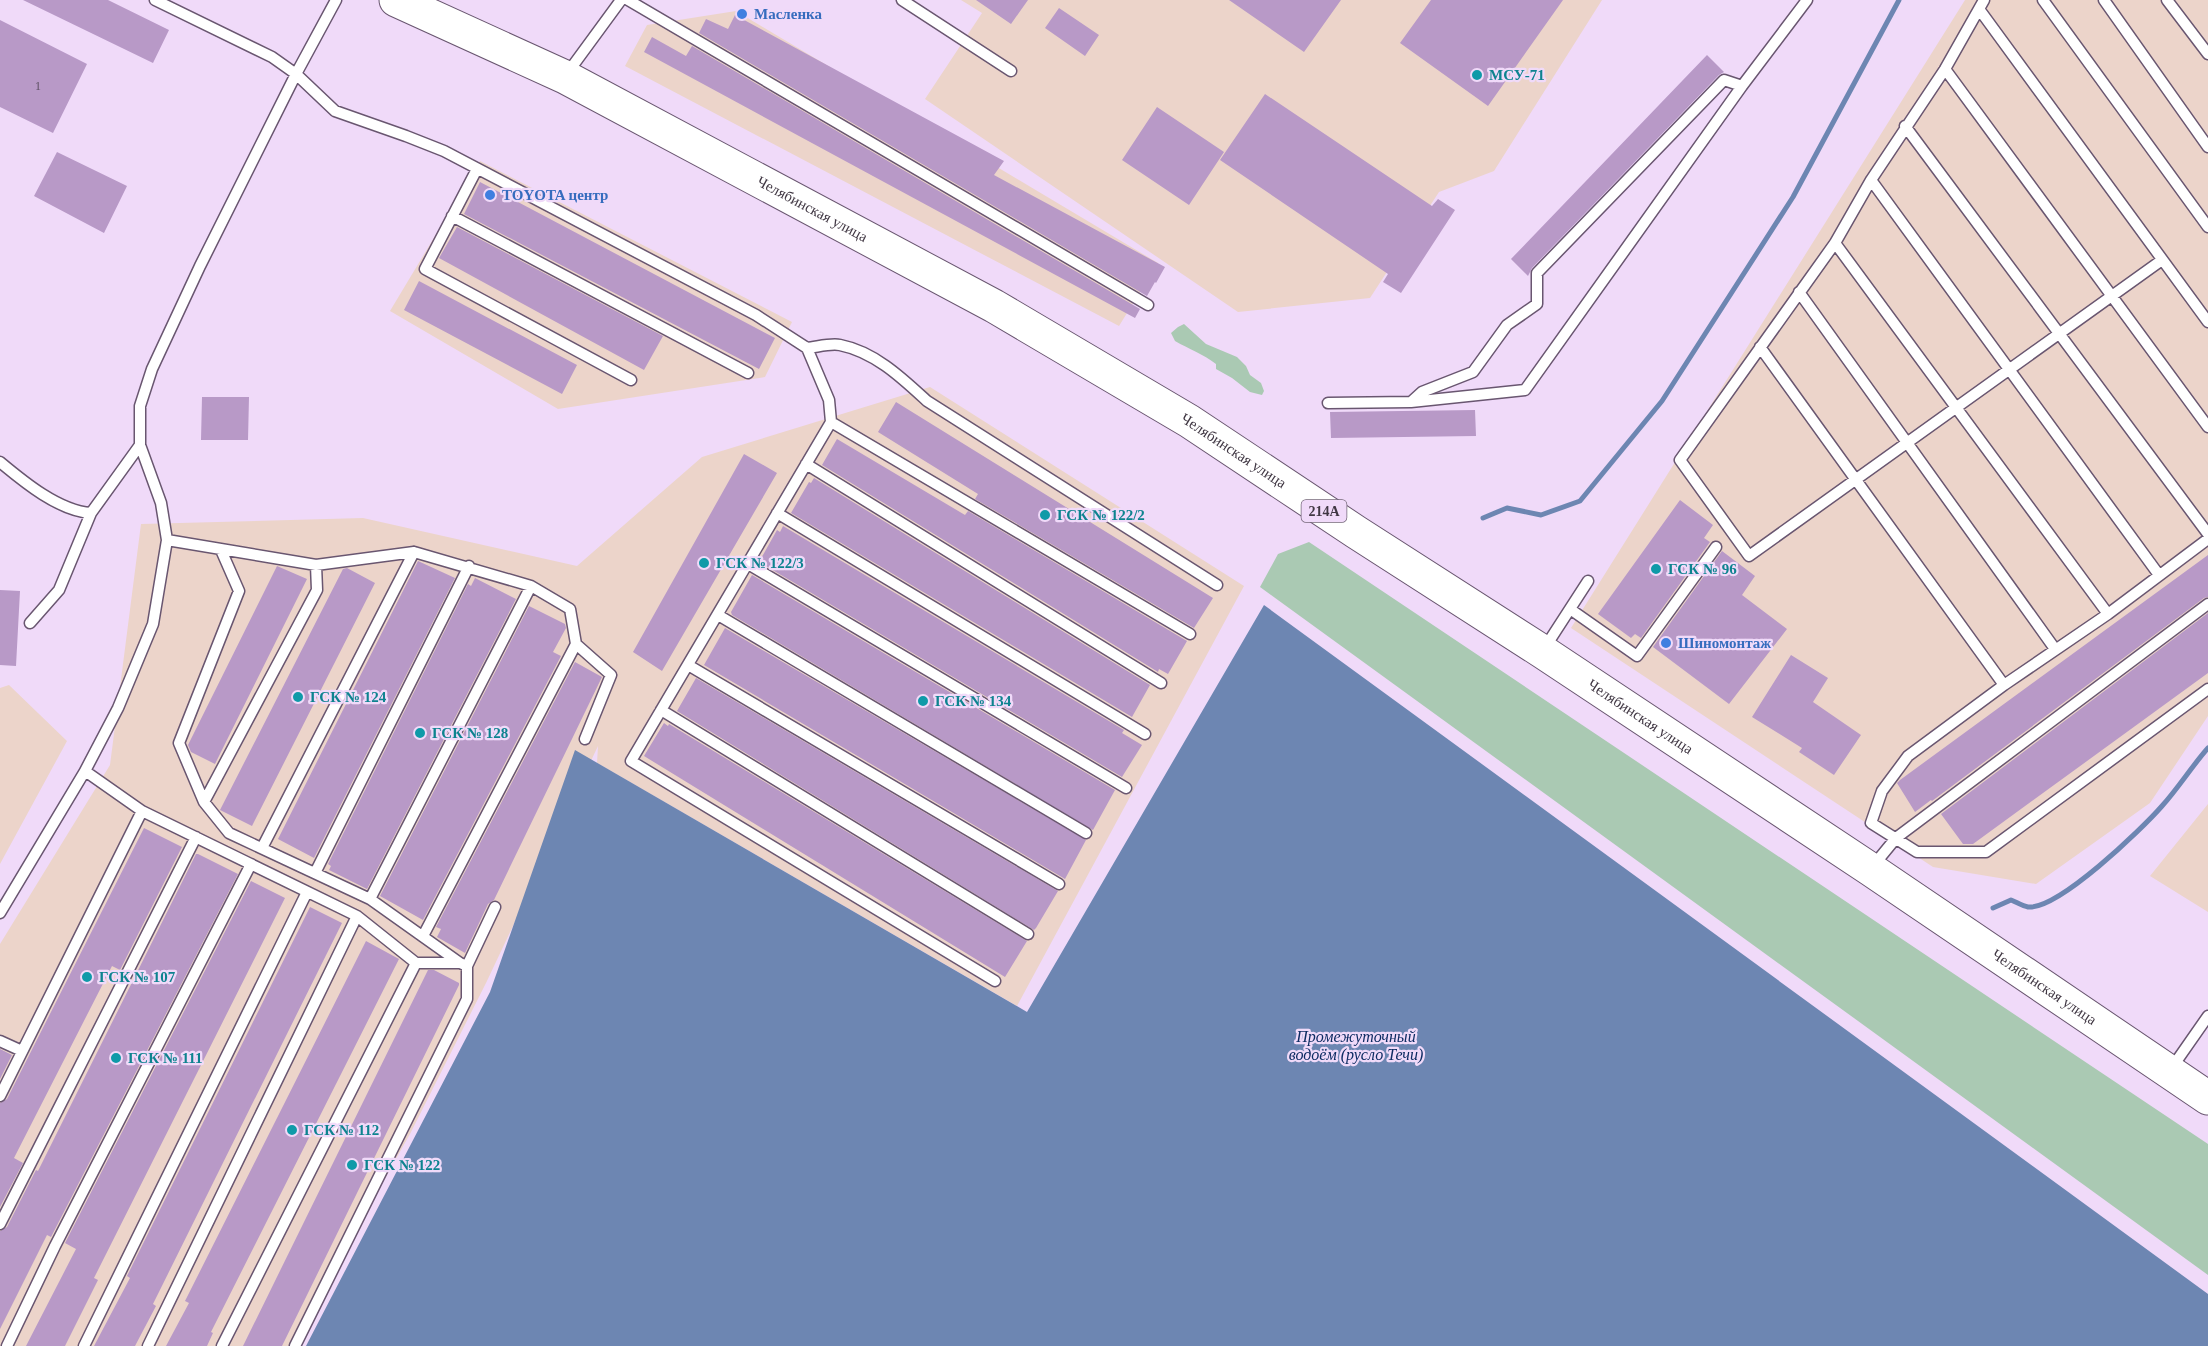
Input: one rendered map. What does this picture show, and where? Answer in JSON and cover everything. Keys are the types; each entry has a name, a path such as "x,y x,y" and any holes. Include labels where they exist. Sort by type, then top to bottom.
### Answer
{"main road":[{"name":"Челябинская улица","path":"396,0 565,77 994,306 1138,390 1543,652 1870,869 2208,1098"}],"lane":[{"path":"155,0 272,57 296,74 335,111 444,151 756,315 807,348 829,400 831,422 631,760 995,981"},
{"path":"0,913 85,771 118,708 153,624 167,540 161,503 140,445 140,406 152,369 200,266 296,74 336,0"},
{"path":"565,77 621,0"},
{"path":"628,0 1148,305"},
{"path":"902,0 1011,71"},
{"path":"1328,404 1411,402 1525,390 1742,86 1807,0"},
{"path":"2043,0 2208,227"},
{"path":"2104,0 2208,147"},
{"path":"2167,0 2208,54"},
{"path":"2162,260 1749,556 1680,460 1836,243 1871,180 1945,69 1981,4 2208,322"},
{"path":"1945,69 2208,427"},
{"path":"1411,402 1422,392 1473,372 1507,326 1537,304 1538,273 1724,80 1742,86"},
{"path":"1905,126 2208,534"},
{"path":"477,169 425,269 631,380"},
{"path":"1871,180 2159,575"},
{"path":"452,216 748,373"},
{"path":"1836,243 2109,614"},
{"path":"1799,292 2055,649"},
{"path":"807,348 839,345 868,356 898,374 927,401 1217,585"},
{"path":"1760,347 2004,685"},
{"path":"831,422 1190,634"},
{"path":"30,623 59,590 91,513 140,445"},
{"path":"0,462 64,507 80,513 91,513"},
{"path":"806,464 1161,683"},
{"path":"777,513 1145,734"},
{"path":"2208,539 2109,614 2004,685 1908,756 1882,790 1871,823 1917,852 1986,852 2208,689"},
{"path":"167,540 316,565 414,552 531,586 570,609 576,644 423,936"},
{"path":"1570,609 1637,656 1716,547"},
{"path":"221,550 239,591 179,743 204,802 229,833 370,899 464,964"},
{"path":"261,848 414,552"},
{"path":"748,564 1126,788"},
{"path":"204,802 317,590 316,565"},
{"path":"315,873 468,566"},
{"path":"1543,652 1588,581"},
{"path":"370,899 531,586"},
{"path":"1870,869 1896,838 2208,604"},
{"path":"717,615 1086,833"},
{"path":"576,644 611,675 585,739"},
{"path":"688,665 1059,884"},
{"path":"661,710 1028,934"},
{"path":"85,771 142,811 357,916 416,963 464,964"},
{"path":"0,1096 142,811"},
{"path":"0,1224 196,837"},
{"path":"7,1346 55,1246 251,864"},
{"path":"84,1346 307,892"},
{"path":"295,1346 467,999 464,964 495,907"},
{"path":"148,1346 357,916"},
{"path":"222,1346 416,963"},
{"path":"2169,1072 2208,1016"},
{"path":"0,1041 22,1051"}],"shaded area":[{"path":"961,0 1602,0 1494,171 1439,192 1370,298 1238,312 925,99 982,13"},
{"path":"1965,0 2208,0 2208,716 2150,803 2036,884 1933,867 1571,628"},
{"path":"736,11 1158,263 1119,326 625,66 647,25"},
{"path":"480,161 792,322 765,377 558,409 390,311"},
{"path":"930,387 1244,586 1017,1006 597,763 598,746 486,983 410,1134 290,1346 0,1346 0,944 110,765 141,524 363,518 577,566 702,457"},
{"path":"9,685 67,741 0,864 0,688"},
{"path":"2208,804 2208,912 2150,876"}],"green space":[{"path":"1184,324 1206,344 1237,357 1246,366 1250,375 1261,383 1264,391 1262,395 1250,392 1216,369 1216,364 1211,360 1175,341 1171,333"},
{"path":"1309,542 2208,1144 2208,1275 1260,587 1278,554"}],"water":[{"name":"Промежуточный водоём (русло Течи)","path":"1264,605 2208,1294 2208,1346 306,1346 490,992 575,750 1027,1012"}],"building":[{"path":"23,0 108,0 169,30 153,63"},
{"path":"976,0 1028,0 1011,24"},
{"path":"1229,0 1341,0 1304,52"},
{"name":"МСУ-71","path":"1431,0 1563,0 1488,106 1400,43"},
{"path":"1059,8 1099,35 1085,56 1045,28"},
{"path":"735,15 1004,161 994,175 1165,267 1156,283 1147,296 699,33 706,19 728,29"},
{"path":"0,20 87,64 53,133 0,107"},
{"path":"652,37 686,56 692,46 1140,309 1135,318 644,52"},
{"path":"1707,55 1724,72 1532,268 1528,276 1511,259"},
{"path":"1265,94 1432,206 1438,199 1455,210 1401,293 1383,282 1388,274 1220,160"},
{"path":"1157,107 1224,152 1189,205 1122,160"},
{"path":"57,152 127,186 104,233 34,196"},
{"path":"480,182 775,338 759,369 464,214"},
{"path":"457,227 663,336 644,370 439,258"},
{"path":"419,281 577,365 562,394 404,310"},
{"path":"202,397 249,397 248,440 201,440"},
{"name":"ГСК № 122/2","path":"896,402 1213,598 1194,628 975,499 978,494 878,432"},
{"path":"1475,410 1476,436 1331,438 1330,412"},
{"path":"837,439 965,515 968,511 1187,641 1168,674 1159,669 1158,672 822,465"},
{"name":"ГСК № 122/3","path":"744,454 777,473 662,671 633,652"},
{"name":"ГСК № 134","path":"814,478 1150,685 1132,717 791,513 809,482 811,483"},
{"name":"ГСК № 96","path":"1680,500 1713,525 1704,538 1710,542 1641,638 1635,634 1631,638 1598,614"},
{"name":"ГСК № 134","path":"783,526 1124,730 1122,733 1142,745 1122,777 759,562 777,530 780,532"},
{"path":"1722,551 1755,576 1742,595 1787,629 1729,704 1653,647"},
{"path":"2208,555 2208,597 1915,812 1897,783 1900,780"},
{"path":"418,561 455,578 314,858 278,839"},
{"path":"277,566 307,579 215,764 191,752 188,745"},
{"name":"ГСК № 124","path":"347,568 375,583 252,826 220,810 343,569"},
{"name":"ГСК № 134","path":"752,575 1115,790 1093,830 732,615 731,612"},
{"name":"ГСК № 128","path":"475,578 516,599 367,889 329,870 331,866 328,864 468,584 471,586"},
{"path":"0,590 20,591 16,666 0,665"},
{"name":"ГСК № 128","path":"529,606 565,624 566,628 553,652 561,656 423,920 380,896"},
{"path":"2208,613 2208,673 1973,844 1963,844 1941,814"},
{"name":"ГСК № 134","path":"725,628 1086,840 1065,879 704,665"},
{"path":"1791,655 1828,678 1813,702 1861,735 1834,775 1799,752 1802,748 1752,717"},
{"name":"ГСК № 128","path":"575,662 602,677 494,900 488,904 465,953 437,937 441,929 436,927"},
{"path":"696,678 1058,891 1036,928 1034,930 677,711"},
{"path":"664,723 1027,941 1005,977 644,756"},
{"name":"ГСК № 107","path":"144,828 182,847 120,970 112,966 14,1158 23,1163 0,1207 0,1103 7,1099"},
{"name":"ГСК № 111","path":"196,854 238,874 51,1237 47,1235 0,1329 0,1231 7,1227 36,1170 38,1171"},
{"path":"251,881 285,898 94,1278 98,1280 65,1346 26,1346 76,1249 65,1243"},
{"path":"310,907 342,923 153,1304 156,1306 135,1346 94,1346 130,1278 127,1276"},
{"name":"ГСК № 112","path":"366,941 399,959 211,1332 213,1333 207,1346 166,1346 189,1303 185,1301"},
{"name":"ГСК № 122","path":"428,970 434,970 459,985 282,1346 243,1346"},
{"path":"0,1049 12,1055 0,1079"}],"waterway":[{"path":"1483,518 1507,508 1541,515 1580,501 1662,401 1793,197 1899,0"},
{"path":"1993,908 2011,900 2028,907 2042,904 2059,896 2078,882 2119,849 2152,817 2208,748"}],"place":[{"name":"Масленка","path":"742,14"},
{"name":"МСУ-71","path":"1477,75"},
{"name":"TOYOTA центр","path":"490,195"},
{"name":"ГСК № 122/2","path":"1045,515"},
{"name":"ГСК № 122/3","path":"704,563"},
{"name":"ГСК № 96","path":"1656,569"},
{"name":"Шиномонтаж","path":"1666,643"},
{"name":"ГСК № 124","path":"298,697"},
{"name":"ГСК № 134","path":"923,701"},
{"name":"ГСК № 128","path":"420,733"},
{"name":"ГСК № 107","path":"87,977"},
{"name":"ГСК № 111","path":"116,1058"},
{"name":"ГСК № 112","path":"292,1130"},
{"name":"ГСК № 122","path":"352,1165"}]}
